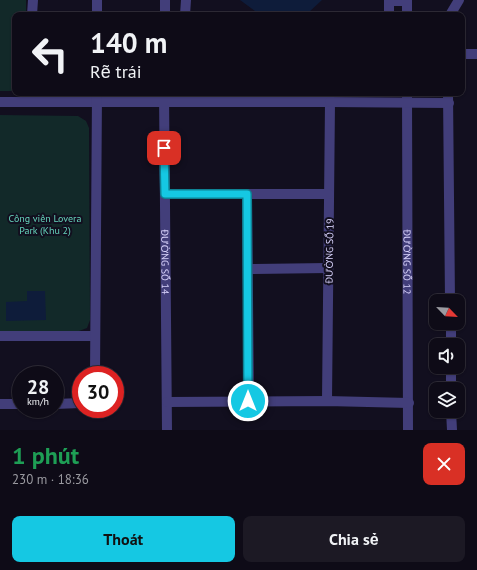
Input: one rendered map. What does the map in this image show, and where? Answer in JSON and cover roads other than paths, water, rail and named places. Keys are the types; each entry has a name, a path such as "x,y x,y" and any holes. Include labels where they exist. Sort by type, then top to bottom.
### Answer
{"street":[{"path":"32,12 33,0"},
{"path":"97,0 97,12"},
{"path":"165,0 165,12"},
{"path":"185,12 186,0"},
{"path":"389,12 389,0 407,0 407,12"},
{"path":"452,12 459,0"},
{"path":"465,54 477,54"},
{"name":"ĐƯỜNG SỐ 14","path":"164,97 167,430"},
{"path":"0,102 31,98 307,97 330,102 407,98 448,98 450,294"},
{"path":"95,366 97,98"},
{"name":"ĐƯỜNG SỐ 12","path":"407,98 408,430"},
{"name":"ĐƯỜNG SỐ 19","path":"327,401 330,102"},
{"path":"165,194 329,194"},
{"path":"247,194 248,401"},
{"path":"248,269 328,268"},
{"path":"0,336 95,336"},
{"path":"167,402 327,401 409,403"},
{"path":"0,404 12,404"},
{"path":"451,418 452,430"}],"water":[{"path":"240,0 322,0 309,12 255,11"},
{"path":"27,291 45,291 46,320 6,321 6,302 27,301"}],"park label":[{"name":"Công viên Lovera Park (Khu 2)","path":"45,224"}]}
